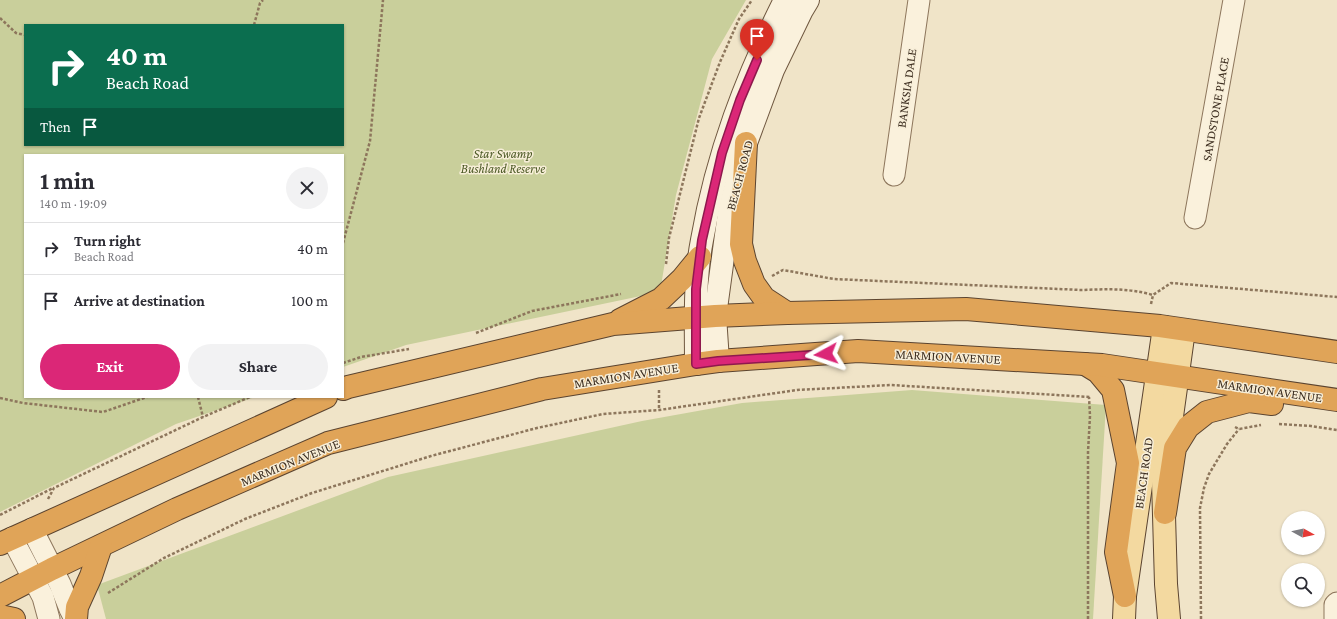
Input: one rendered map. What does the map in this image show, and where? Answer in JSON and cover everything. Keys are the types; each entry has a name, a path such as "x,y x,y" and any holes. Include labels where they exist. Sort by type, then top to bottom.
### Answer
{"highway":[{"path":"746,143 741,244 745,262 754,284 764,298 787,313"},
{"path":"613,324 661,299 682,279 700,257"},
{"path":"344,389 613,324 787,313 966,309 1174,328 1337,352"},
{"name":"MARMION AVENUE","path":"0,596 177,509 328,443 542,389 696,364 718,361 858,351 1102,365 1337,400"},
{"path":"1085,364 1098,372 1113,390 1128,463 1116,552 1125,596"},
{"path":"6,541 324,398"},
{"path":"1165,513 1175,448 1188,427 1207,412 1249,401 1337,413"},
{"path":"76,619 77,607 91,576 101,546"},
{"path":"0,616 14,619"}],"main road":[{"name":"BEACH ROAD","path":"718,361 706,317 696,289 702,240 722,153 740,100 762,46 785,0"},
{"name":"BEACH ROAD","path":"696,364 746,143 773,70 808,0"},
{"name":"BEACH ROAD","path":"1124,619 1125,596 1167,375 1174,328"},
{"name":"BEACH ROAD","path":"1167,375 1163,481 1166,584 1169,619"}],"street":[{"name":"BANKSIA DALE","path":"894,176 919,0"},
{"name":"SANDSTONE PLACE","path":"1196,218 1234,0"},
{"path":"32,529 43,574 43,597 49,619"},
{"path":"6,541 43,574 60,584 70,609 76,619"},
{"path":"1335,619 1335,605 1337,603"}],"path":[{"path":"254,24 260,3 263,0"},
{"path":"344,240 370,141 383,0"},
{"path":"666,266 669,238 698,118 739,19 752,0"},
{"path":"0,18 16,33 24,35"},
{"path":"754,284 783,270 834,279 1082,290 1114,288 1144,292 1152,295"},
{"path":"472,335 532,311 628,292"},
{"path":"344,363 361,357 415,348"},
{"path":"659,370 659,410"},
{"path":"106,593 164,558 245,519 312,493 431,456 537,428 603,414 659,410 797,390 891,385 1089,397 1094,397 1113,390"},
{"path":"1088,619 1089,397"},
{"path":"0,398 23,403 103,412 144,398"},
{"path":"198,398 203,417"},
{"path":"0,515 203,417 248,398"},
{"path":"1201,619 1200,508 1204,488 1209,474 1239,429"},
{"path":"32,529 54,488"}],"green space":[{"name":"Star Swamp Bushland Reserve","path":"0,0 746,0 712,59 676,195 660,292 406,345 344,367 344,154 24,154 24,398 252,398 176,424 0,512"},
{"path":"912,390 1106,405 1093,619 106,619 97,585 388,477 642,421 742,403"}],"route":[{"path":"757,60 740,100 722,153 702,240 696,289 696,364 718,361 826,354"}]}
